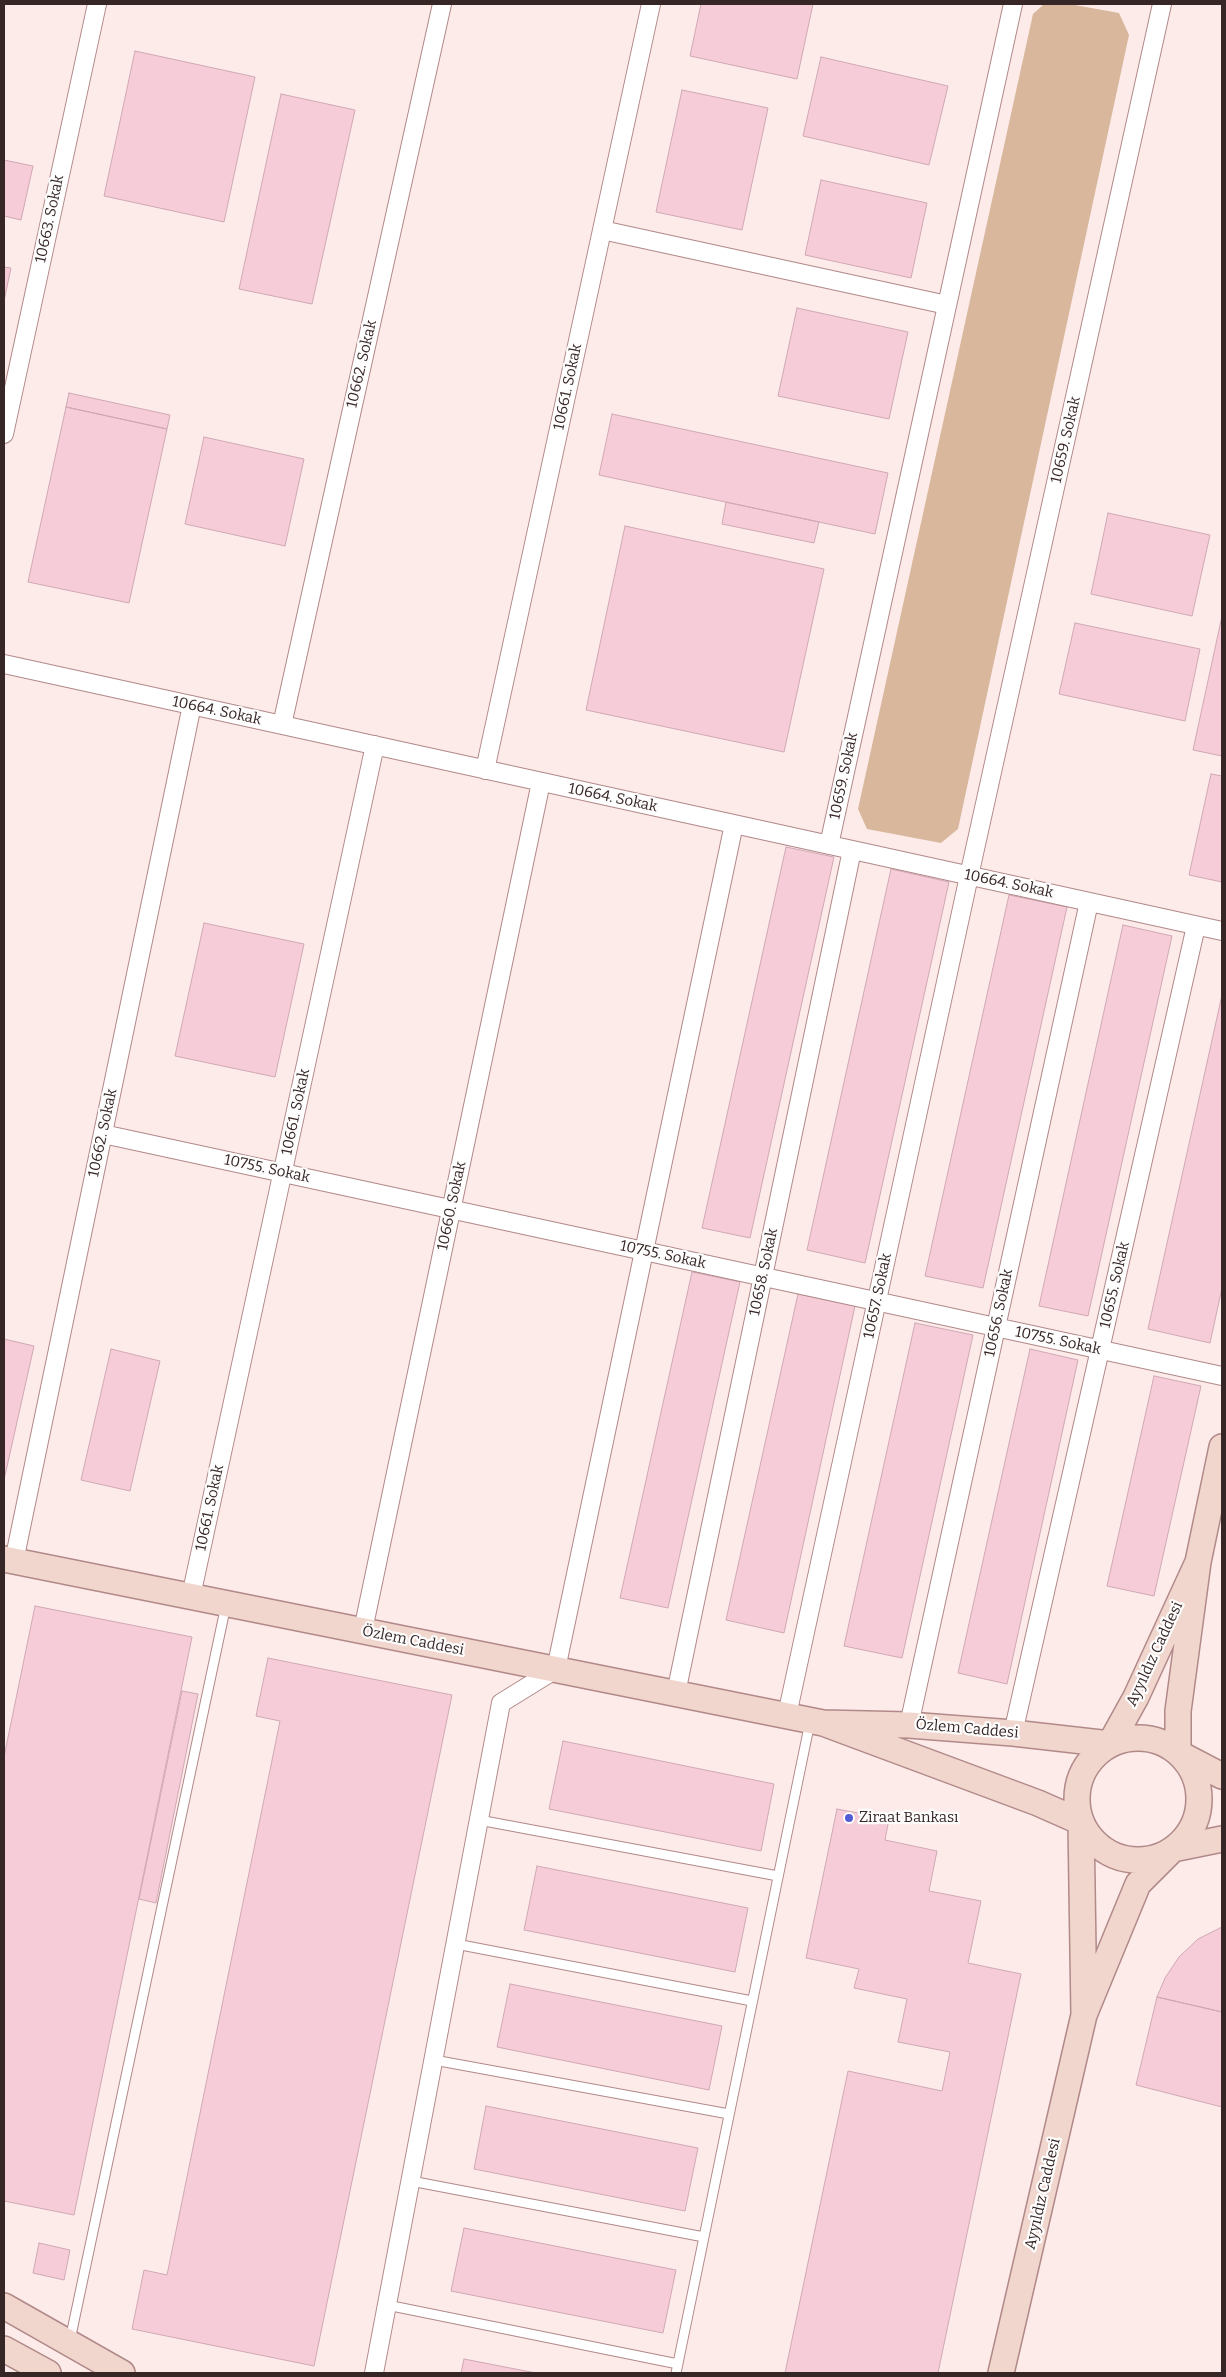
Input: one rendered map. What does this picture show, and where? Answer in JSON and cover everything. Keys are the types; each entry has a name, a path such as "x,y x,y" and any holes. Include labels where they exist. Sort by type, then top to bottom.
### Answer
{"street":[{"name":"10663. Sokak","path":"4,434 97,4"},
{"name":"10662. Sokak","path":"282,725 442,4"},
{"name":"10661. Sokak","path":"485,770 651,4"},
{"name":"10659. Sokak","path":"829,845 1013,4"},
{"name":"10659. Sokak","path":"969,876 1162,4"},
{"path":"602,230 947,305"},
{"name":"10664. Sokak","path":"4,664 1222,931"},
{"name":"10662. Sokak","path":"9,1560 103,1134 192,705"},
{"name":"10661. Sokak","path":"191,1596 375,745"},
{"name":"10660. Sokak","path":"363,1630 541,782"},
{"path":"374,2373 501,1703 556,1670 734,824"},
{"name":"10658. Sokak","path":"676,1693 852,850"},
{"name":"10657. Sokak","path":"806,1719 877,1301 969,876"},
{"name":"10656. Sokak","path":"909,1724 1089,902"},
{"name":"10655. Sokak","path":"1014,1733 1196,926"},
{"name":"10755. Sokak","path":"103,1134 1222,1376"},
{"name":"Ayyıldız Caddesi","path":"1178,1753 1178,1711 1198,1562 1222,1447"},
{"name":"Özlem Caddesi","path":"9,1560 806,1719 909,1724 1110,1744"},
{"name":"Ayyıldız Caddesi","path":"1110,1744 1136,1697 1198,1562"},
{"name":"Özlem Caddesi","path":"806,1719 1038,1803 1080,1822"},
{"path":"1178,1753 1190,1767 1197,1784 1199,1802 1195,1820 1186,1837 1173,1849 1156,1858 1138,1861 1120,1858 1103,1850 1090,1838 1080,1822 1076,1804 1078,1787 1084,1769 1095,1755 1110,1744 1127,1739 1146,1738 1163,1743 1222,1776"},
{"name":"Ayyıldız Caddesi","path":"1080,1822 1084,2015"},
{"path":"1173,1849 1222,1839"},
{"name":"Ayyıldız Caddesi","path":"1001,2373 1084,2015 1138,1884 1173,1849"},
{"path":"4,2306 122,2373"},
{"path":"4,2349 48,2373"}],"lane":[{"path":"70,2343 227,1603"},
{"path":"676,2373 778,1876 806,1719"},
{"path":"479,1820 778,1876"},
{"path":"456,1944 752,2001"},
{"path":"434,2060 729,2114"},
{"path":"411,2181 704,2237"},
{"path":"387,2305 678,2364"}],"shaded area":[{"path":"1044,4 1069,4 1119,13 1129,35 958,829 941,843 867,829 858,809 1033,14"}],"building":[{"path":"701,4 813,4 797,79 690,56"},
{"path":"135,51 255,77 224,222 104,196"},
{"path":"821,57 948,86 929,165 803,136"},
{"path":"682,90 768,108 742,230 656,212"},
{"path":"281,94 355,110 312,304 239,289"},
{"path":"4,160 33,166 21,220 4,216"},
{"path":"821,180 927,203 911,278 805,255"},
{"path":"4,267 11,268 4,301"},
{"path":"797,308 908,332 889,419 778,396"},
{"path":"69,393 170,415 167,429 66,407"},
{"path":"66,407 167,429 129,603 28,582"},
{"path":"612,414 888,473 875,534 599,475"},
{"path":"204,437 304,459 285,546 185,524"},
{"path":"726,502 819,522 814,543 722,524"},
{"path":"1108,513 1210,535 1192,616 1091,594"},
{"path":"625,526 824,569 784,752 586,710"},
{"path":"1222,616 1222,756 1193,750"},
{"path":"1075,623 1200,649 1185,721 1059,694"},
{"path":"1211,774 1222,776 1222,882 1189,875"},
{"path":"786,847 834,857 750,1238 702,1228"},
{"path":"891,869 949,882 865,1263 807,1250"},
{"path":"1009,895 1067,907 983,1288 925,1276"},
{"path":"204,923 304,944 275,1077 175,1056"},
{"path":"1123,925 1172,936 1088,1316 1039,1306"},
{"path":"1222,995 1222,1288 1210,1343 1148,1329"},
{"path":"692,1272 740,1282 668,1608 620,1598"},
{"path":"798,1294 855,1306 784,1633 726,1620"},
{"path":"915,1323 973,1335 902,1658 844,1646"},
{"path":"4,1339 34,1346 4,1480"},
{"path":"111,1349 160,1361 130,1491 81,1480"},
{"path":"1030,1349 1078,1360 1007,1684 958,1673"},
{"path":"1154,1376 1201,1386 1154,1596 1107,1586"},
{"path":"35,1606 192,1637 74,2215 4,2201 4,1757"},
{"path":"268,1658 452,1695 314,2366 132,2329 144,2270 167,2275 280,1721 256,1716"},
{"path":"182,1691 198,1694 156,1903 139,1899"},
{"path":"563,1741 774,1784 761,1851 549,1809"},
{"path":"837,1809 889,1819 885,1840 937,1851 929,1891 981,1901 968,1963 1021,1974 938,2373 785,2373 848,2071 942,2091 950,2052 898,2042 907,1999 854,1988 859,1969 806,1958"},
{"path":"537,1866 748,1908 735,1972 524,1930"},
{"path":"1222,1927 1222,2012 1157,1997 1165,1978 1179,1957 1198,1939"},
{"path":"510,1984 722,2026 709,2090 497,2047"},
{"path":"1157,1997 1222,2012 1222,2107 1136,2085"},
{"path":"486,2106 698,2148 685,2211 474,2169"},
{"path":"464,2228 676,2270 663,2333 451,2291"},
{"path":"39,2243 70,2250 64,2280 33,2273"},
{"path":"464,2359 536,2373 461,2373"}],"place":[{"name":"Ziraat Bankası","path":"849,1818"}]}
